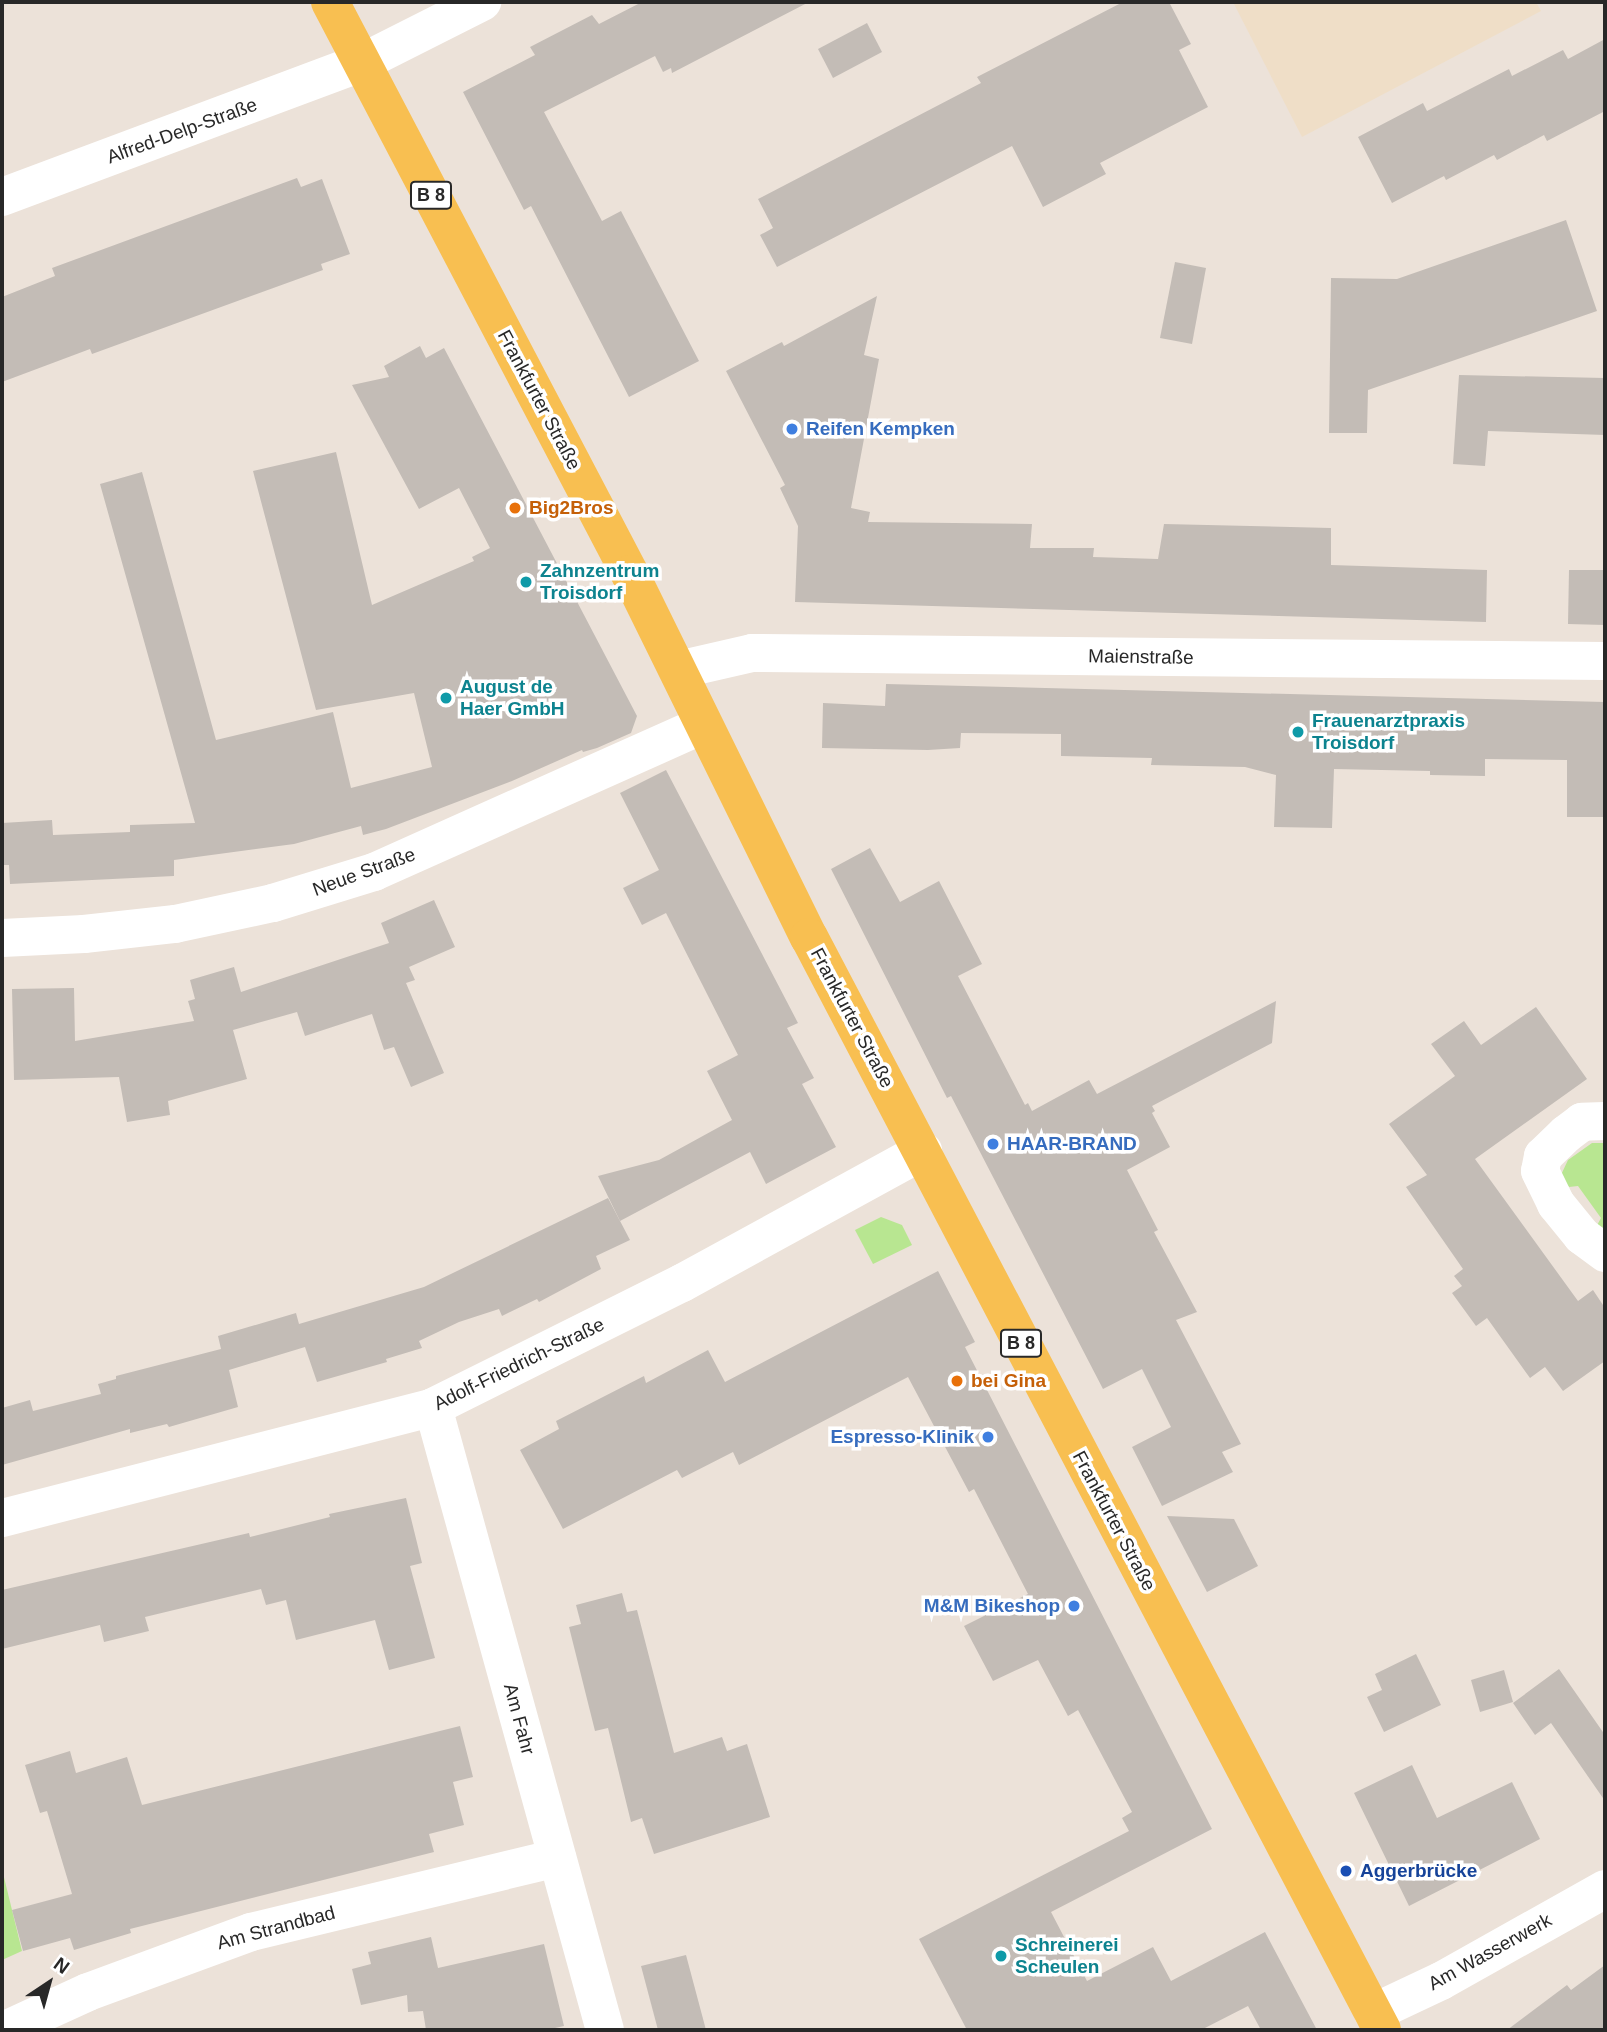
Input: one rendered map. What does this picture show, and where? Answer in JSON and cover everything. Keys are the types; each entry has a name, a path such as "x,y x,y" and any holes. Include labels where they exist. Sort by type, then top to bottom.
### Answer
{"main road":[{"name":"Frankfurter Straße","path":"330,2 678,670 809,937 923,1151 1087,1472 1378,2021"}],"street":[{"name":"Alfred-Delp-Straße","path":"2,197 361,63 482,2"},
{"name":"Maienstraße","path":"678,670 752,653 1605,661"},
{"name":"Neue Straße","path":"2,938 85,934 175,924 273,903 374,872 703,725"},
{"path":"1605,1121 1582,1122 1566,1134 1544,1156 1540,1171 1556,1205 1592,1247 1605,1253"},
{"name":"Adolf-Friedrich-Straße","path":"2,1518 433,1407 670,1290 923,1151"},
{"name":"Am Fahr","path":"433,1407 605,2030"},
{"name":"Am Strandbad","path":"5,2030 88,1992 250,1932 557,1858"},
{"name":"Am Wasserwerk","path":"1378,2021 1441,1981 1605,1889"}],"shaded area":[{"path":"1233,2 1536,2 1541,11 1302,137"}],"green space":[{"path":"1592,1143 1605,1143 1605,1237 1595,1229 1601,1218 1578,1186 1569,1187 1560,1177 1568,1160"},
{"path":"881,1217 902,1225 912,1245 873,1264 855,1230"},
{"path":"2,1869 22,1951 2,1960"}],"building":[{"path":"642,2 809,2 672,73 671,68 663,72 655,56 544,112 602,221 621,211 699,361 629,397 531,206 524,210 463,92 535,55 530,47 592,15 599,24"},
{"path":"1123,2 1169,2 1191,44 1179,50 1208,107 1100,163 1106,174 1043,207 1012,146 777,267 760,235 773,228 758,199 981,83 977,77"},
{"path":"867,23 882,52 833,78 818,49"},
{"path":"1605,39 1605,111 1547,141 1544,135 1497,160 1494,155 1446,180 1444,176 1392,203 1358,137 1423,103 1427,111 1509,69 1512,76 1563,50 1568,59"},
{"path":"297,178 301,187 322,179 350,254 321,264 323,270 92,354 90,349 2,382 2,297 55,276 52,268"},
{"path":"1566,220 1597,311 1368,390 1367,433 1329,433 1331,278 1397,279"},
{"path":"1175,262 1206,268 1192,344 1160,338"},
{"path":"877,296 864,355 879,359 851,508 870,512 868,522 1032,524 1030,548 1094,548 1093,557 1158,559 1164,524 1331,528 1331,565 1487,570 1486,622 795,602 798,526 780,488 785,485 726,371 782,342 784,346"},
{"path":"420,346 426,358 444,348 637,716 631,733 386,829 363,835 361,826 294,844 174,860 174,876 10,884 9,865 2,865 2,823 52,820 53,835 130,832 130,825 195,823 100,484 142,472 216,740 333,712 351,788 432,767 414,693 316,710 253,471 336,452 372,605 474,561 472,557 490,548 459,488 419,509 352,385 389,377 384,366"},
{"path":"1459,375 1605,378 1605,435 1488,431 1485,466 1453,464"},
{"path":"1569,570 1605,570 1605,625 1568,624"},
{"path":"886,684 1605,702 1605,817 1567,817 1567,760 1485,759 1485,776 1430,775 1430,771 1334,769 1332,828 1274,827 1276,775 1245,767 1151,765 1152,758 1061,756 1061,734 961,733 960,748 928,750 822,748 823,703 885,706"},
{"path":"666,770 798,1023 787,1028 814,1078 802,1084 836,1147 766,1184 750,1152 620,1221 598,1176 659,1160 732,1120 707,1071 738,1055 666,913 642,925 623,888 659,870 620,793"},
{"path":"870,848 900,902 939,881 982,964 958,976 1025,1105 1028,1103 1032,1111 1089,1080 1097,1094 1276,1001 1272,1043 1152,1106 1155,1111 1152,1113 1170,1147 1127,1170 1158,1230 1154,1232 1197,1312 1176,1320 1241,1444 1222,1452 1233,1472 1162,1506 1132,1447 1171,1427 1142,1369 1103,1389 951,1096 947,1098 831,869"},
{"path":"434,900 455,947 409,967 415,980 406,983 444,1073 411,1087 394,1047 384,1050 372,1014 305,1036 297,1012 233,1030 247,1079 168,1101 170,1115 127,1122 119,1077 14,1080 12,989 74,988 75,1041 194,1021 188,1001 195,999 190,980 234,967 241,992 389,943 381,923"},
{"path":"1536,1007 1587,1079 1475,1159 1578,1301 1593,1290 1605,1308 1605,1361 1563,1391 1545,1367 1530,1378 1487,1318 1476,1326 1452,1293 1462,1286 1454,1276 1463,1269 1406,1187 1427,1175 1389,1124 1455,1076 1431,1044 1464,1021 1481,1045"},
{"path":"608,1198 630,1240 596,1256 601,1269 539,1302 537,1299 502,1316 499,1309 459,1322 419,1341 422,1348 386,1359 387,1362 317,1382 305,1347 229,1370 238,1407 169,1427 167,1424 130,1433 130,1429 2,1465 2,1408 30,1400 33,1411 101,1394 98,1384 116,1379 116,1376 221,1349 218,1336 296,1313 299,1324 424,1287"},
{"path":"938,1271 975,1342 965,1347 1212,1829 1051,1912 1087,1981 1153,1947 1171,1981 1265,1932 1317,2030 1261,2030 1248,2006 1201,2030 967,2030 919,1939 1129,1831 1122,1818 1132,1812 1078,1710 1068,1716 1038,1660 993,1681 964,1626 1028,1594 974,1489 969,1492 908,1377 739,1465 733,1452 682,1478 677,1470 563,1529 520,1450 559,1429 556,1421 644,1376 646,1383 708,1350 725,1382"},
{"path":"406,1498 422,1563 410,1566 435,1658 389,1670 375,1620 296,1640 286,1600 266,1605 261,1589 145,1617 149,1631 104,1642 100,1625 2,1649 2,1590 249,1533 250,1537 330,1517 329,1514"},
{"path":"1167,1516 1234,1519 1258,1566 1207,1592"},
{"path":"622,1593 627,1612 637,1610 674,1753 722,1737 727,1751 747,1744 770,1817 654,1854 642,1818 631,1822 608,1728 595,1731 569,1627 581,1624 576,1605"},
{"path":"1416,1654 1441,1705 1384,1732 1367,1697 1382,1690 1375,1674"},
{"path":"1559,1669 1605,1735 1605,1801 1551,1723 1535,1735 1513,1703"},
{"path":"1504,1670 1513,1702 1480,1712 1471,1680"},
{"path":"460,1726 473,1777 453,1782 464,1825 429,1834 434,1852 130,1929 131,1933 74,1950 70,1938 23,1951 12,1910 72,1894 47,1811 40,1813 25,1765 70,1751 76,1773 127,1757 142,1805"},
{"path":"1412,1765 1437,1818 1512,1782 1540,1839 1409,1906 1354,1793"},
{"path":"431,1937 438,1968 544,1944 564,2026 546,2030 426,2030 423,2011 408,2012 407,1995 361,2005 352,1969 371,1964 368,1952"},
{"path":"686,1955 706,2030 658,2030 641,1966"},
{"path":"1605,1965 1605,2030 1507,2030 1567,1985 1571,1990"}],"place":[{"name":"Reifen Kempken","path":"792,429"},
{"name":"Big2Bros","path":"515,508"},
{"name":"Zahnzentrum Troisdorf","path":"526,582"},
{"name":"August de Haer GmbH","path":"446,698"},
{"name":"Frauenarztpraxis Troisdorf","path":"1298,732"},
{"name":"HAAR-BRAND","path":"993,1144"},
{"name":"bei Gina","path":"957,1381"},
{"name":"Espresso-Klinik","path":"988,1437"},
{"name":"M&M Bikeshop","path":"1074,1606"},
{"name":"Aggerbrücke","path":"1346,1871"},
{"name":"Schreinerei Scheulen","path":"1001,1956"}]}
